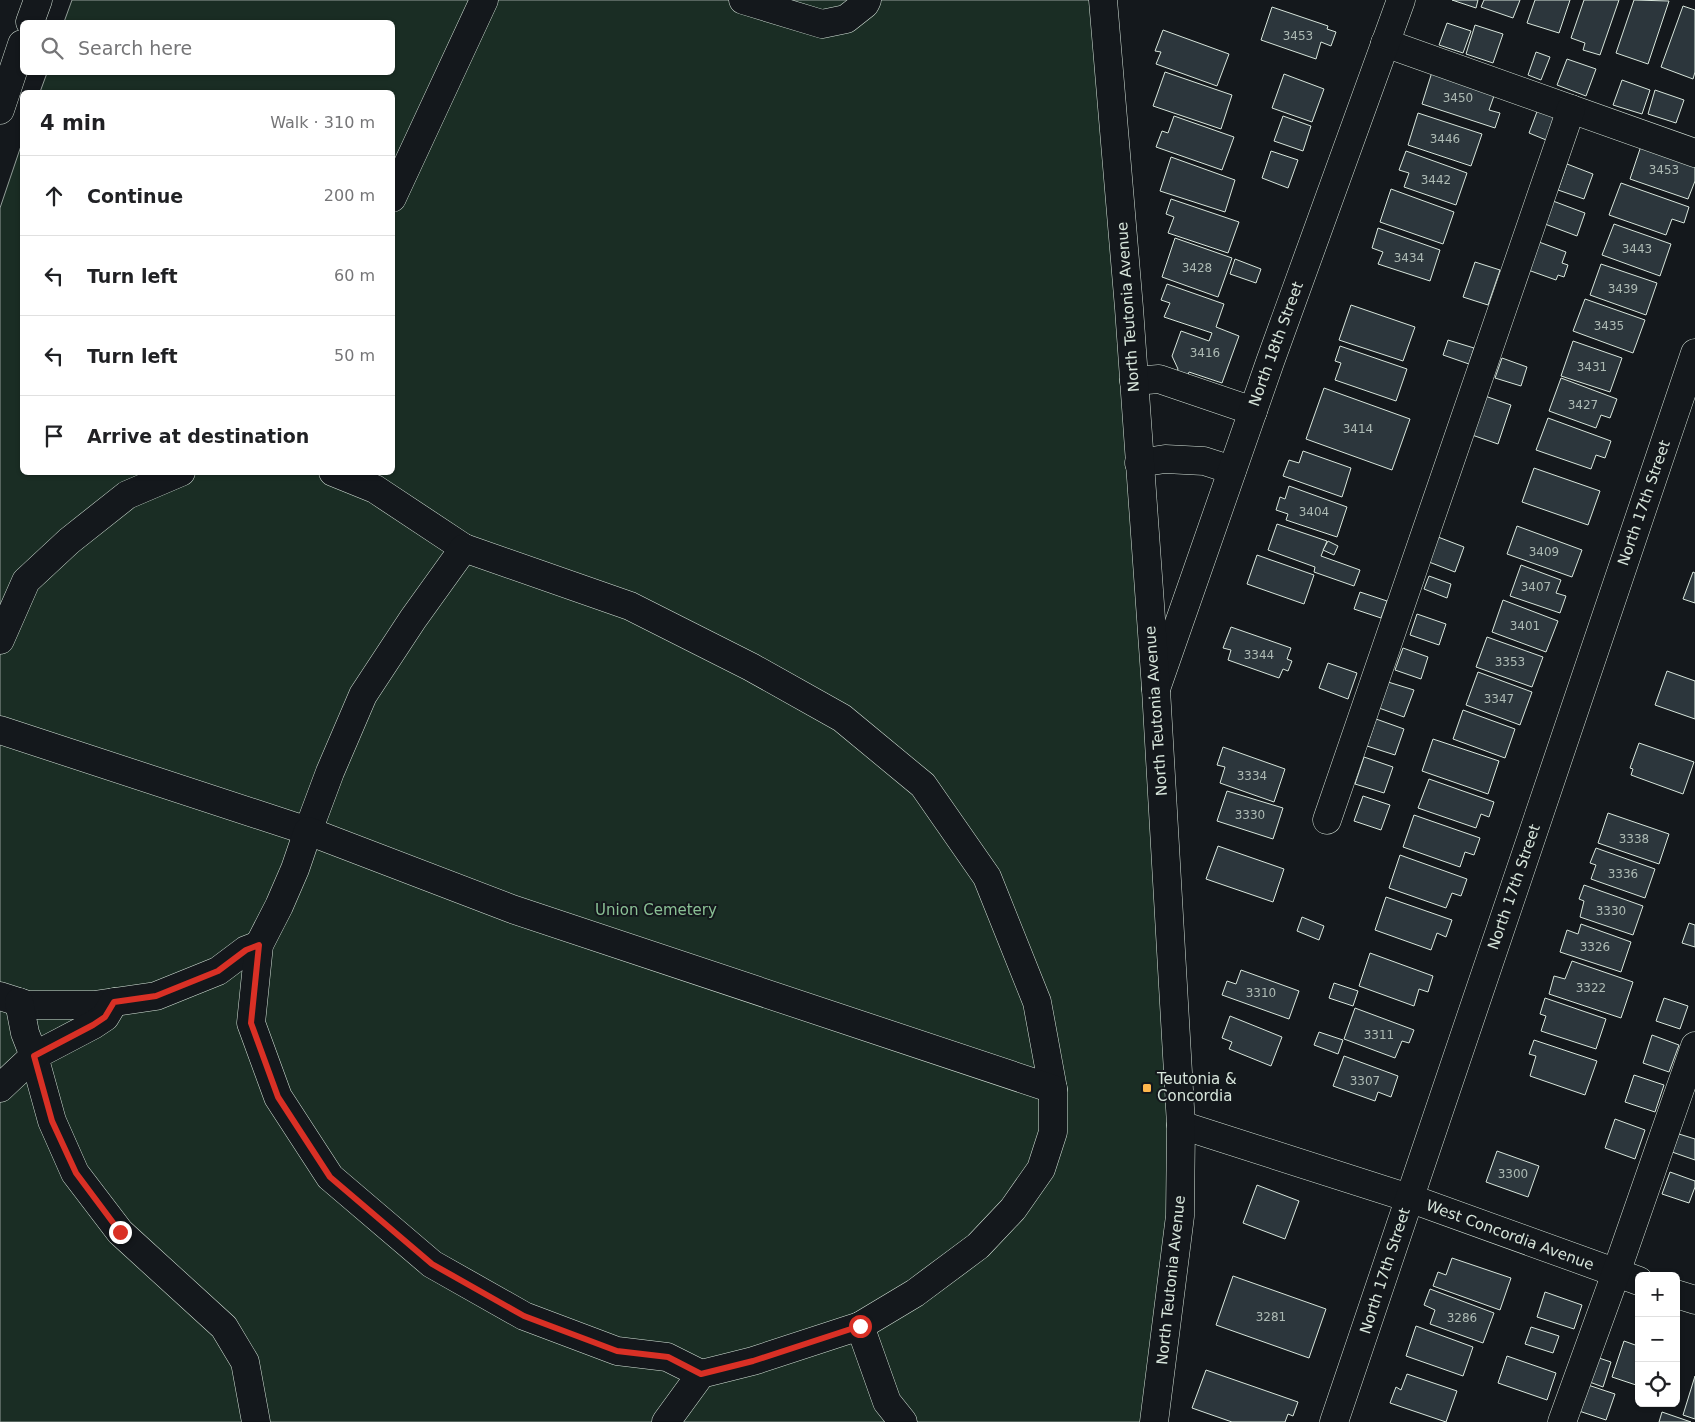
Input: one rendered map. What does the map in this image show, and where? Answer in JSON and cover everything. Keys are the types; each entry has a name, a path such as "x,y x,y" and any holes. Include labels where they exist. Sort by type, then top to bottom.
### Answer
{"street":[{"path":"31,20 38,0"},
{"path":"395,192 484,0"},
{"path":"743,0 822,24 846,19 865,4 867,0"},
{"name":"North Teutonia Avenue","path":"1103,0 1134,381 1156,689 1181,1125 1180,1216 1154,1422"},
{"name":"North 18th Street","path":"1156,689 1228,480 1401,0"},
{"path":"1385,43 1695,154"},
{"path":"0,110 20,50"},
{"path":"1327,820 1571,109"},
{"name":"North 17th Street","path":"1334,1422 1695,353"},
{"path":"1134,381 1159,379 1253,411"},
{"path":"1139,463 1165,459 1204,461 1228,480"},
{"path":"0,640 26,581 69,541 127,495 174,475"},
{"path":"340,475 374,489 464,548 630,606 751,667 842,718 923,785 987,877 1037,1002 1053,1089 1052,1132 1041,1170 1013,1209 978,1246 915,1293 860,1326 753,1361 701,1374 666,1422"},
{"path":"464,548 413,619 363,695 330,772 279,906 259,945 251,1023 278,1097 330,1177 432,1264 524,1316 617,1351 668,1357 701,1374"},
{"path":"0,730 308,831 512,908 1053,1089"},
{"path":"10,999 28,1005 94,1005 156,996 218,971 246,950 259,945"},
{"path":"10,999 34,1056 52,1121 76,1173 120,1232 224,1327 244,1362 256,1422"},
{"path":"0,1088 34,1056 105,1017 114,1002"},
{"path":"1562,1422 1627,1277 1695,1046"},
{"name":"West Concordia Avenue","path":"1181,1125 1409,1198 1627,1277"},
{"path":"1680,1295 1695,1300"},
{"path":"860,1326 888,1402 903,1422"}],"green space":[{"name":"Union Cemetery","path":"72,0 1103,0 1181,1125 1154,1422 0,1422 0,208 20,149 20,475 395,475 395,90 41,90 46,75 395,75 395,20 65,20"}],"building":[{"path":"1452,0 1478,0 1476,8"},
{"path":"1484,0 1520,0 1513,18 1481,7"},
{"path":"1535,0 1570,0 1559,33 1527,23"},
{"path":"1584,0 1619,0 1600,55 1583,50 1585,43 1571,38"},
{"path":"1634,0 1669,1 1648,64 1616,53"},
{"path":"1683,6 1695,10 1695,72 1693,79 1661,67"},
{"path":"1272,7 1328,26 1327,29 1336,32 1331,46 1321,42 1316,59 1261,40"},
{"path":"1447,23 1471,31 1463,53 1439,45"},
{"path":"1475,25 1503,34 1493,63 1466,54"},
{"path":"1163,30 1229,54 1217,86 1156,64 1161,52 1155,51"},
{"path":"1536,52 1550,57 1541,80 1528,75"},
{"path":"1567,59 1596,69 1586,96 1557,85"},
{"path":"1165,72 1232,95 1221,129 1153,106"},
{"path":"1432,72 1495,93 1489,110 1500,113 1495,128 1422,104"},
{"path":"1284,74 1324,89 1312,122 1272,108"},
{"path":"1622,80 1650,90 1642,114 1613,105"},
{"path":"1655,90 1684,100 1676,123 1648,114"},
{"path":"1538,109 1560,118 1551,142 1529,133"},
{"path":"1418,113 1482,134 1471,166 1408,145"},
{"path":"1174,116 1234,137 1222,170 1156,147 1162,131 1168,133"},
{"path":"1283,116 1311,126 1303,151 1274,141"},
{"path":"1642,143 1695,162 1695,181 1688,199 1630,179"},
{"path":"1271,151 1298,160 1288,188 1262,178"},
{"path":"1406,151 1467,173 1456,205 1404,187 1409,173 1399,170"},
{"path":"1171,157 1235,180 1225,212 1160,191"},
{"path":"1567,164 1593,174 1584,199 1558,190"},
{"path":"1621,183 1689,207 1684,223 1672,219 1666,235 1609,215"},
{"path":"1391,189 1454,212 1443,244 1380,222"},
{"path":"1171,199 1239,222 1228,253 1168,233 1174,217 1166,214"},
{"path":"1553,201 1585,213 1577,236 1545,224"},
{"path":"1614,224 1671,244 1660,276 1602,255"},
{"path":"1378,228 1440,250 1430,281 1378,264 1383,252 1372,248"},
{"path":"1175,238 1232,258 1218,297 1162,277"},
{"path":"1539,242 1566,252 1562,263 1568,265 1564,277 1558,275 1556,280 1528,270"},
{"path":"1235,259 1261,269 1256,283 1230,274"},
{"path":"1475,262 1500,270 1488,305 1463,297"},
{"path":"1601,264 1657,283 1646,315 1590,295"},
{"path":"1167,284 1224,304 1216,327 1239,336 1222,383 1189,372 1187,377 1176,373 1178,369 1172,356 1181,331 1209,341 1212,333 1164,317 1170,303 1161,300"},
{"path":"1585,299 1645,320 1633,353 1573,331"},
{"path":"1351,305 1415,327 1403,361 1339,340"},
{"path":"1448,340 1474,348 1469,364 1443,355"},
{"path":"1573,341 1622,358 1610,392 1561,376"},
{"path":"1340,346 1407,369 1396,401 1335,380 1341,363 1335,361"},
{"path":"1502,358 1527,367 1521,386 1495,378"},
{"path":"1561,378 1617,399 1610,418 1601,415 1596,428 1549,411"},
{"path":"1324,388 1410,419 1392,470 1306,439"},
{"path":"1485,396 1511,405 1498,444 1472,435"},
{"path":"1548,418 1611,441 1605,458 1596,455 1591,469 1536,450"},
{"path":"1303,451 1351,468 1342,497 1283,476 1289,460 1299,463"},
{"path":"1534,468 1600,491 1588,525 1522,502"},
{"path":"1289,486 1347,507 1337,537 1286,520 1288,514 1276,510 1280,497 1285,499"},
{"path":"1277,524 1327,541 1321,556 1360,570 1354,586 1314,572 1315,567 1268,550"},
{"path":"1517,526 1582,550 1572,577 1507,554"},
{"path":"1438,537 1464,547 1455,572 1429,562"},
{"path":"1328,541 1338,546 1334,555 1323,550"},
{"path":"1257,555 1314,575 1304,604 1247,584"},
{"path":"1521,565 1561,580 1556,593 1566,596 1560,613 1510,596"},
{"path":"1693,572 1695,573 1695,603 1683,599"},
{"path":"1429,576 1451,584 1447,598 1424,589"},
{"path":"1360,592 1387,601 1381,618 1354,609"},
{"path":"1503,600 1558,621 1546,652 1492,632"},
{"path":"1417,614 1446,624 1439,645 1410,635"},
{"path":"1231,627 1291,648 1287,659 1292,661 1288,671 1283,669 1279,678 1228,660 1231,650 1223,648"},
{"path":"1487,637 1543,657 1532,687 1476,667"},
{"path":"1403,648 1428,657 1421,679 1395,670"},
{"path":"1328,663 1357,673 1348,699 1319,688"},
{"path":"1667,671 1695,681 1695,719 1655,705"},
{"path":"1478,672 1532,692 1520,725 1466,705"},
{"path":"1388,682 1414,690 1404,717 1379,708"},
{"path":"1463,710 1515,729 1505,758 1453,739"},
{"path":"1376,719 1404,729 1395,755 1367,746"},
{"path":"1433,739 1499,761 1488,794 1422,771"},
{"path":"1639,743 1694,762 1683,794 1631,775 1633,769 1630,768"},
{"path":"1223,747 1285,769 1274,802 1220,783 1225,767 1217,765"},
{"path":"1364,757 1393,767 1384,793 1355,784"},
{"path":"1429,779 1494,802 1489,817 1481,814 1476,828 1418,808"},
{"path":"1227,791 1283,808 1273,839 1217,821"},
{"path":"1363,796 1390,805 1381,830 1354,821"},
{"path":"1608,813 1669,834 1659,864 1598,843"},
{"path":"1414,815 1480,838 1474,855 1465,852 1460,867 1403,847"},
{"path":"1218,846 1284,869 1273,902 1206,879"},
{"path":"1596,848 1655,869 1645,898 1591,879 1596,865 1590,863"},
{"path":"1400,855 1467,879 1461,896 1452,893 1446,908 1389,888"},
{"path":"1584,885 1643,906 1633,935 1580,917 1584,901 1579,899"},
{"path":"1386,897 1452,920 1446,937 1437,933 1431,950 1375,930"},
{"path":"1302,917 1324,926 1319,940 1297,931"},
{"path":"1689,923 1695,925 1695,947 1682,943"},
{"path":"1581,924 1631,942 1621,972 1560,952 1567,930 1578,934"},
{"path":"1370,953 1433,976 1428,992 1419,989 1414,1006 1359,986"},
{"path":"1572,961 1633,982 1621,1018 1549,994 1554,976 1565,979"},
{"path":"1241,970 1299,991 1289,1019 1222,995 1227,981 1236,984"},
{"path":"1334,983 1358,991 1353,1006 1329,998"},
{"path":"1545,998 1606,1019 1596,1049 1541,1031 1546,1016 1540,1014"},
{"path":"1664,998 1688,1006 1680,1029 1656,1021"},
{"path":"1355,1008 1414,1030 1409,1043 1402,1041 1395,1058 1344,1039"},
{"path":"1230,1016 1282,1037 1271,1066 1229,1049 1232,1042 1222,1038"},
{"path":"1319,1032 1343,1040 1338,1054 1314,1045"},
{"path":"1652,1035 1679,1045 1669,1072 1643,1063"},
{"path":"1534,1040 1597,1061 1585,1095 1530,1076 1536,1056 1529,1054"},
{"path":"1344,1056 1398,1076 1391,1097 1378,1092 1375,1101 1333,1086"},
{"path":"1634,1075 1664,1085 1655,1112 1625,1102"},
{"path":"1615,1119 1645,1130 1635,1159 1605,1148"},
{"path":"1679,1134 1695,1139 1695,1160 1672,1152"},
{"path":"1497,1151 1539,1166 1528,1197 1486,1182"},
{"path":"1670,1172 1695,1181 1695,1187 1689,1203 1662,1194"},
{"path":"1257,1185 1299,1201 1285,1239 1243,1223"},
{"path":"1452,1258 1511,1278 1500,1310 1433,1286 1438,1272 1446,1275"},
{"path":"1233,1276 1326,1309 1309,1358 1216,1325"},
{"path":"1430,1289 1494,1313 1483,1343 1430,1324 1435,1310 1424,1305"},
{"path":"1545,1292 1582,1305 1574,1329 1537,1317"},
{"path":"1416,1326 1473,1347 1463,1376 1406,1356"},
{"path":"1531,1327 1559,1336 1553,1353 1525,1344"},
{"path":"1624,1341 1635,1345 1635,1385 1612,1377"},
{"path":"1587,1354 1611,1362 1603,1387 1579,1378"},
{"path":"1507,1356 1556,1373 1547,1400 1498,1383"},
{"path":"1206,1370 1298,1402 1293,1416 1288,1414 1285,1422 1232,1422 1192,1408"},
{"path":"1407,1374 1457,1391 1446,1422 1390,1403 1396,1387 1401,1390"},
{"path":"1695,1376 1695,1419 1683,1415"},
{"path":"1588,1385 1615,1394 1606,1420 1579,1411"},
{"path":"1662,1412 1691,1422 1659,1422"}],"place":[{"name":"Teutonia & Concordia","path":"1147,1088"}],"route":[{"path":"120,1232 76,1173 52,1121 34,1056 105,1017 114,1002 156,996 218,971 246,950 259,945 251,1023 278,1097 330,1177 432,1264 524,1316 617,1351 668,1357 701,1374 753,1361 860,1326"}]}
